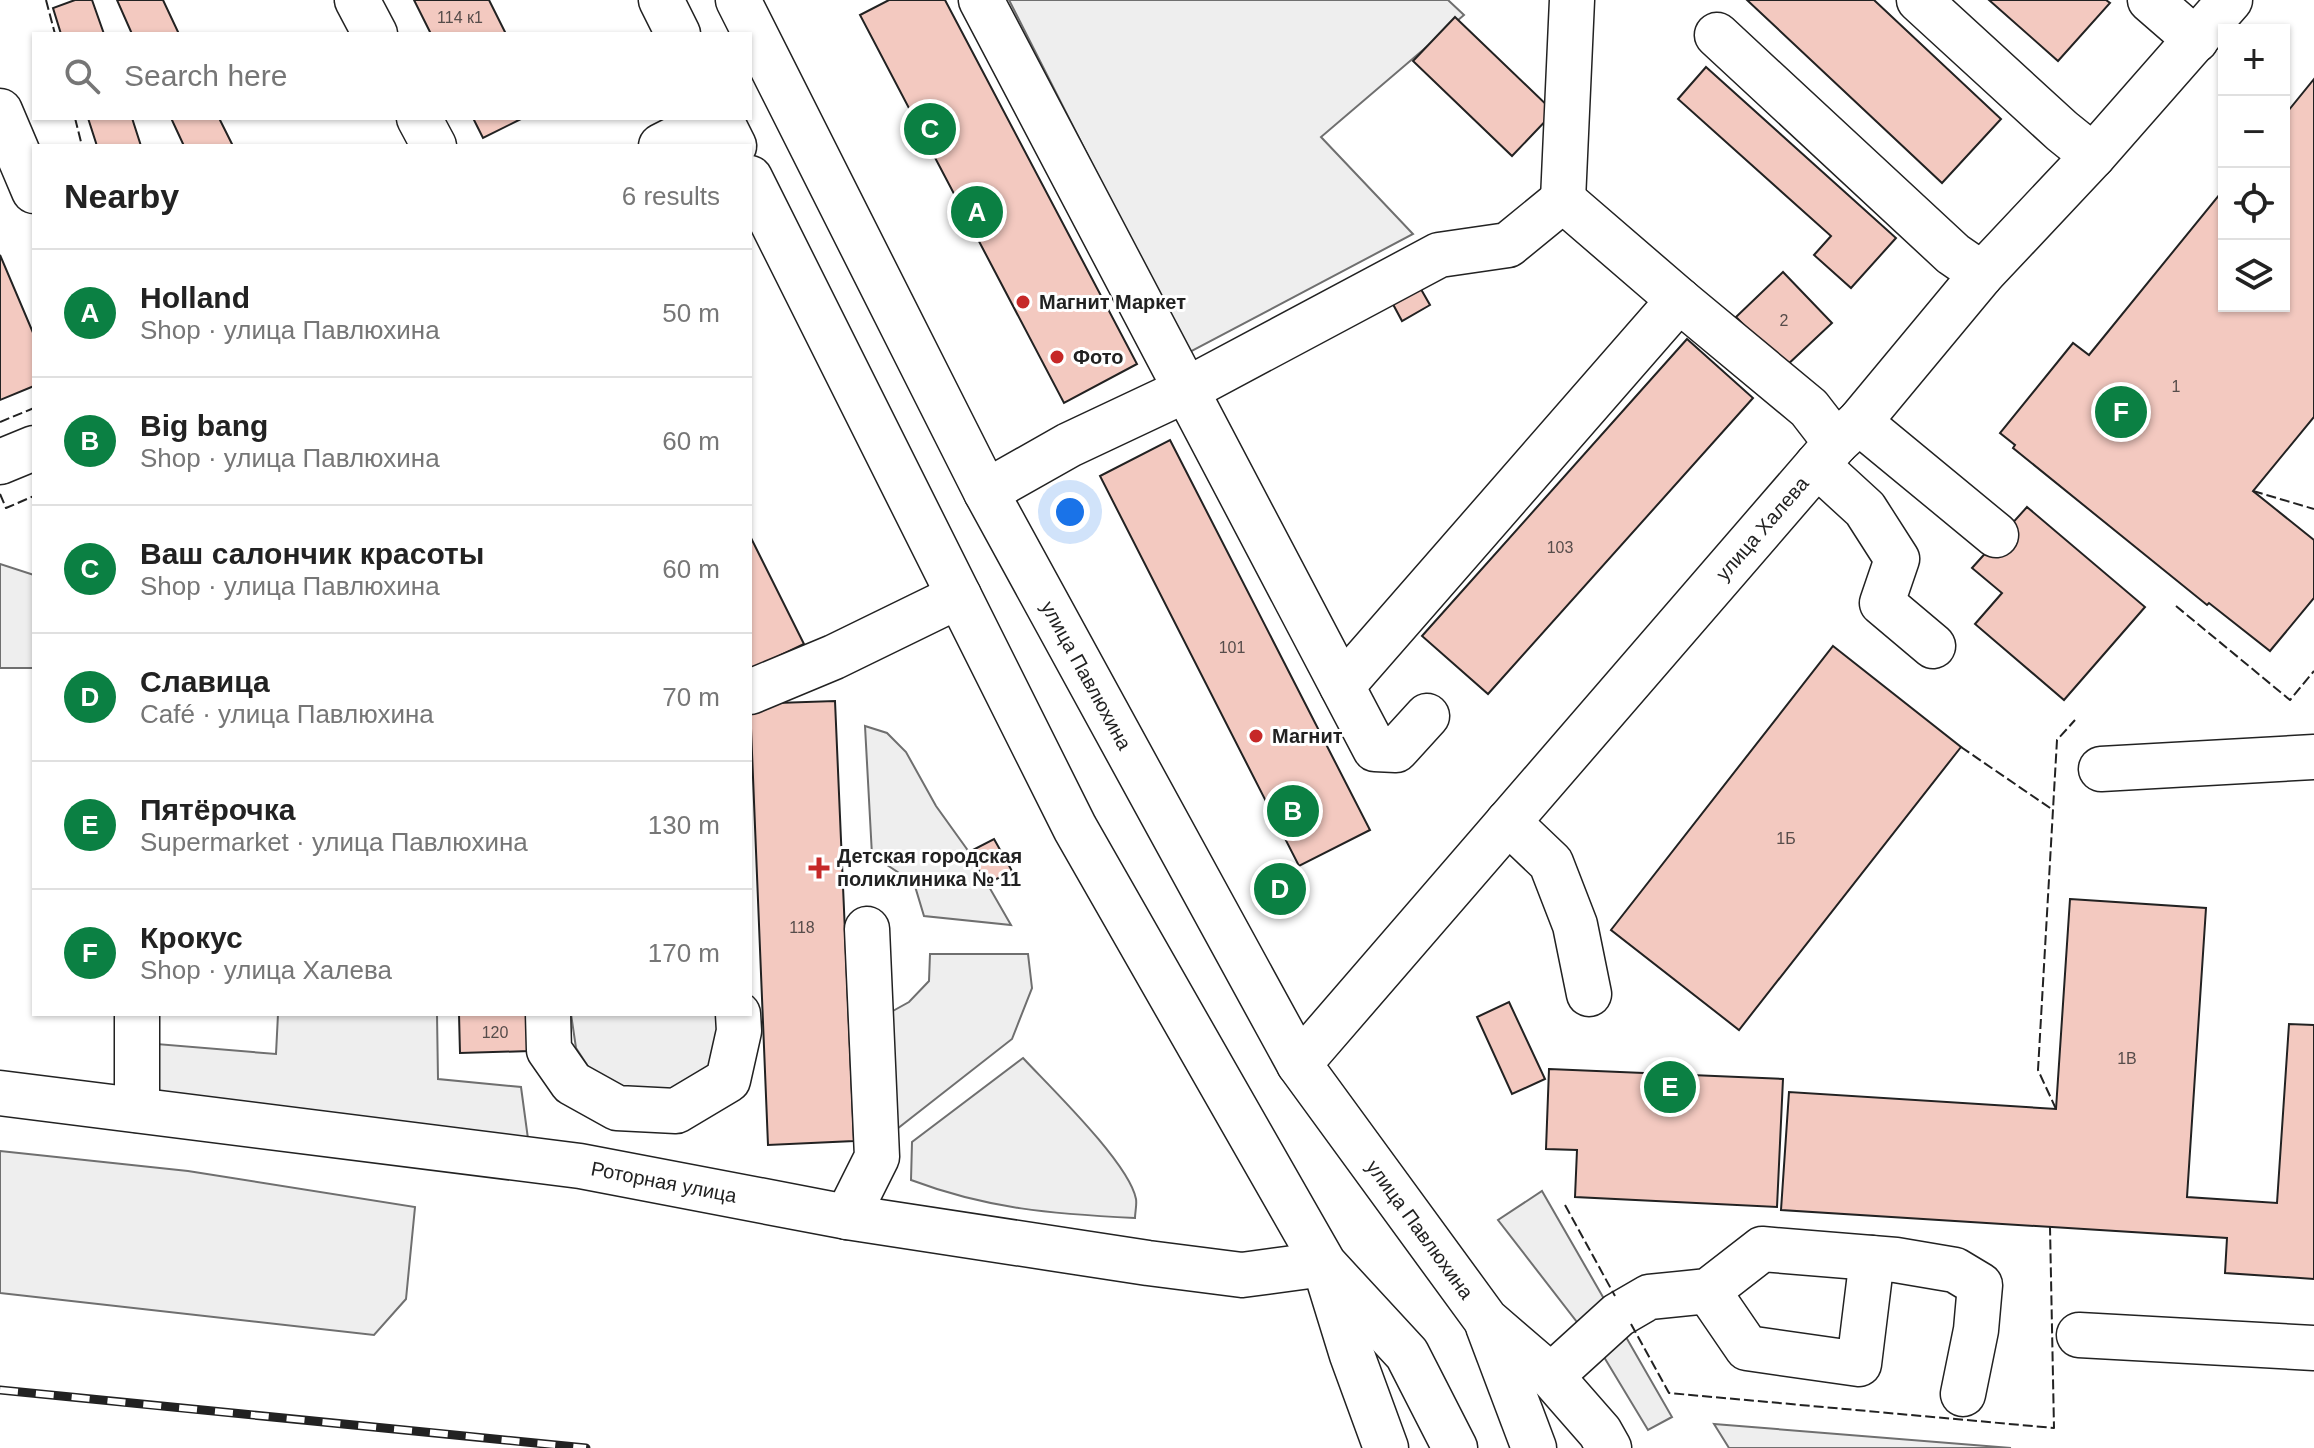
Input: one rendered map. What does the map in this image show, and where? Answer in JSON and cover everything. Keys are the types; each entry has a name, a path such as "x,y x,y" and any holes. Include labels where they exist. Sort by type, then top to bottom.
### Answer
{"main road":[{"path":"357,0 374,32"},
{"path":"661,0 677,32"},
{"name":"улица Павлюхина","path":"739,0 986,492 1299,1064 1486,1320 1551,1376 1600,1432 1609,1448"},
{"path":"981,0 1375,749 1396,750 1427,716"},
{"path":"986,492 1069,445 1188,389 1439,255 1508,245 1563,200 1572,0"},
{"path":"1919,0 2093,156"},
{"path":"2150,0 2196,40"},
{"name":"улица Халева","path":"1299,1064 1982,274 2093,156 2230,0"},
{"path":"1717,35 1953,254 1982,274"},
{"path":"0,111 32,186"},
{"path":"420,120 433,144"},
{"path":"665,144 714,120"},
{"path":"719,120 733,144"},
{"path":"752,182 1075,828 1324,1264 1352,1355 1386,1448"},
{"path":"1563,200 1809,408 1837,444 1865,509 1897,559 1882,603 1933,646"},
{"path":"1342,686 1679,300"},
{"path":"1837,444 1996,535"},
{"path":"0,462 32,449"},
{"path":"752,691 834,657 959,596"},
{"path":"2101,769 2314,757"},
{"path":"1508,822 1551,863 1575,925 1589,994"},
{"path":"847,1217 877,1157 867,929"},
{"path":"137,1016 137,1110"},
{"path":"548,1016 549,1050 572,1083 617,1108 676,1111 728,1080 739,1031 738,1016"},
{"name":"Роторная улица","path":"0,1093 580,1166 847,1217 1242,1275 1324,1264"},
{"path":"1551,1376 1618,1315 1649,1297 1708,1291 1762,1249 1872,1258 1955,1270 1980,1285 1976,1330 1963,1394"},
{"path":"1708,1291 1747,1348 1859,1364 1872,1258"},
{"path":"1324,1264 1407,1354 1455,1448"},
{"name":"улица Павлюхина","path":"1486,1320 1534,1448"},
{"path":"2079,1335 2314,1348"}],"shaded area":[{"path":"1009,0 1448,0 1464,15 1321,137 1413,234 1188,353"},
{"path":"0,564 32,574 32,668 0,668"},
{"path":"865,726 887,733 906,752 1011,925 924,916 914,883 872,855"},
{"path":"930,954 1028,954 1032,988 1012,1039 888,1136 882,1017 909,1002 929,981"},
{"path":"278,1016 437,1016 438,1079 521,1087 529,1146 152,1099 157,1044 276,1054"},
{"path":"571,1016 730,1016 710,1068 670,1091 631,1090 591,1071 576,1048"},
{"path":"1023,1058 1087,1126 1119,1166 1136,1199 1135,1218 994,1204 911,1180 912,1142"},
{"path":"0,1151 188,1171 415,1207 406,1299 374,1335 0,1293"},
{"path":"1542,1191 1672,1417 1648,1430 1604,1357 1498,1220"},
{"path":"1714,1424 2011,1448 1729,1448"}],"building":[{"path":"75,0 92,0 103,32 60,32 53,8"},
{"path":"117,0 163,0 178,32 131,32"},
{"path":"414,0 489,0 505,32 430,32"},
{"path":"889,0 945,0 1137,364 1064,403 860,15"},
{"path":"1747,0 1874,0 2001,119 1942,183"},
{"path":"1989,0 2106,0 2110,3 2058,61"},
{"path":"1455,17 1554,112 1512,156 1413,61"},
{"path":"1706,67 1896,238 1851,288 1814,255 1831,236 1678,99"},
{"path":"2314,79 2314,417 2253,491 2314,540 2314,598 2270,651 2209,603 2207,605 2013,448 2015,445 2000,433 2073,343 2089,355 2218,196 2218,312 2290,312 2290,109"},
{"path":"89,120 133,120 140,144 96,144"},
{"path":"172,120 220,120 232,144 183,144"},
{"path":"474,120 519,120 483,138"},
{"path":"0,255 32,330 32,387 0,400"},
{"path":"1783,272 1832,323 1785,367 1736,317"},
{"path":"1414,277 1430,305 1402,321 1387,293"},
{"path":"1687,339 1753,398 1488,694 1422,636"},
{"path":"1170,440 1370,830 1299,866 1100,476"},
{"path":"2027,507 2145,607 2064,700 1975,624 2002,593 1972,568"},
{"path":"752,540 804,644 752,669"},
{"path":"1833,646 1961,747 1739,1030 1611,930"},
{"path":"835,701 854,1141 768,1145 752,704"},
{"path":"994,839 1012,871 987,884 969,852"},
{"path":"2070,899 2206,908 2187,1197 2277,1203 2289,1024 2314,1025 2314,1279 2225,1273 2227,1238 1781,1210 1789,1092 2056,1109"},
{"path":"1509,1002 1545,1079 1512,1094 1477,1017"},
{"path":"459,1016 529,1016 530,1051 460,1053"},
{"path":"1549,1069 1783,1079 1777,1207 1575,1197 1577,1150 1546,1149"}],"railway":[{"path":"0,1390 586,1448"}],"fence":[{"path":"46,0 54,32"},
{"path":"76,120 82,144"},
{"path":"0,422 32,409"},
{"path":"2253,491 2314,509"},
{"path":"0,494 6,508 32,497"},
{"path":"2176,606 2290,700 2314,671"},
{"path":"2056,1109 2038,1070 2057,740 2075,720"},
{"path":"1961,747 2053,810"},
{"path":"1565,1205 1615,1296"},
{"path":"1631,1324 1669,1393 2054,1428 2050,1227"}],"place":[{"name":"Ваш салончик красоты","path":"930,129"},
{"name":"Holland","path":"977,212"},
{"name":"Магнит Маркет","path":"1023,302"},
{"name":"Фото","path":"1057,357"},
{"name":"Крокус","path":"2121,412"},
{"name":"Магнит","path":"1256,736"},
{"name":"Big bang","path":"1293,811"},
{"name":"Детская городская поликлиника № 11","path":"819,868"},
{"name":"Славица","path":"1280,889"},
{"name":"Пятёрочка","path":"1670,1087"}]}
